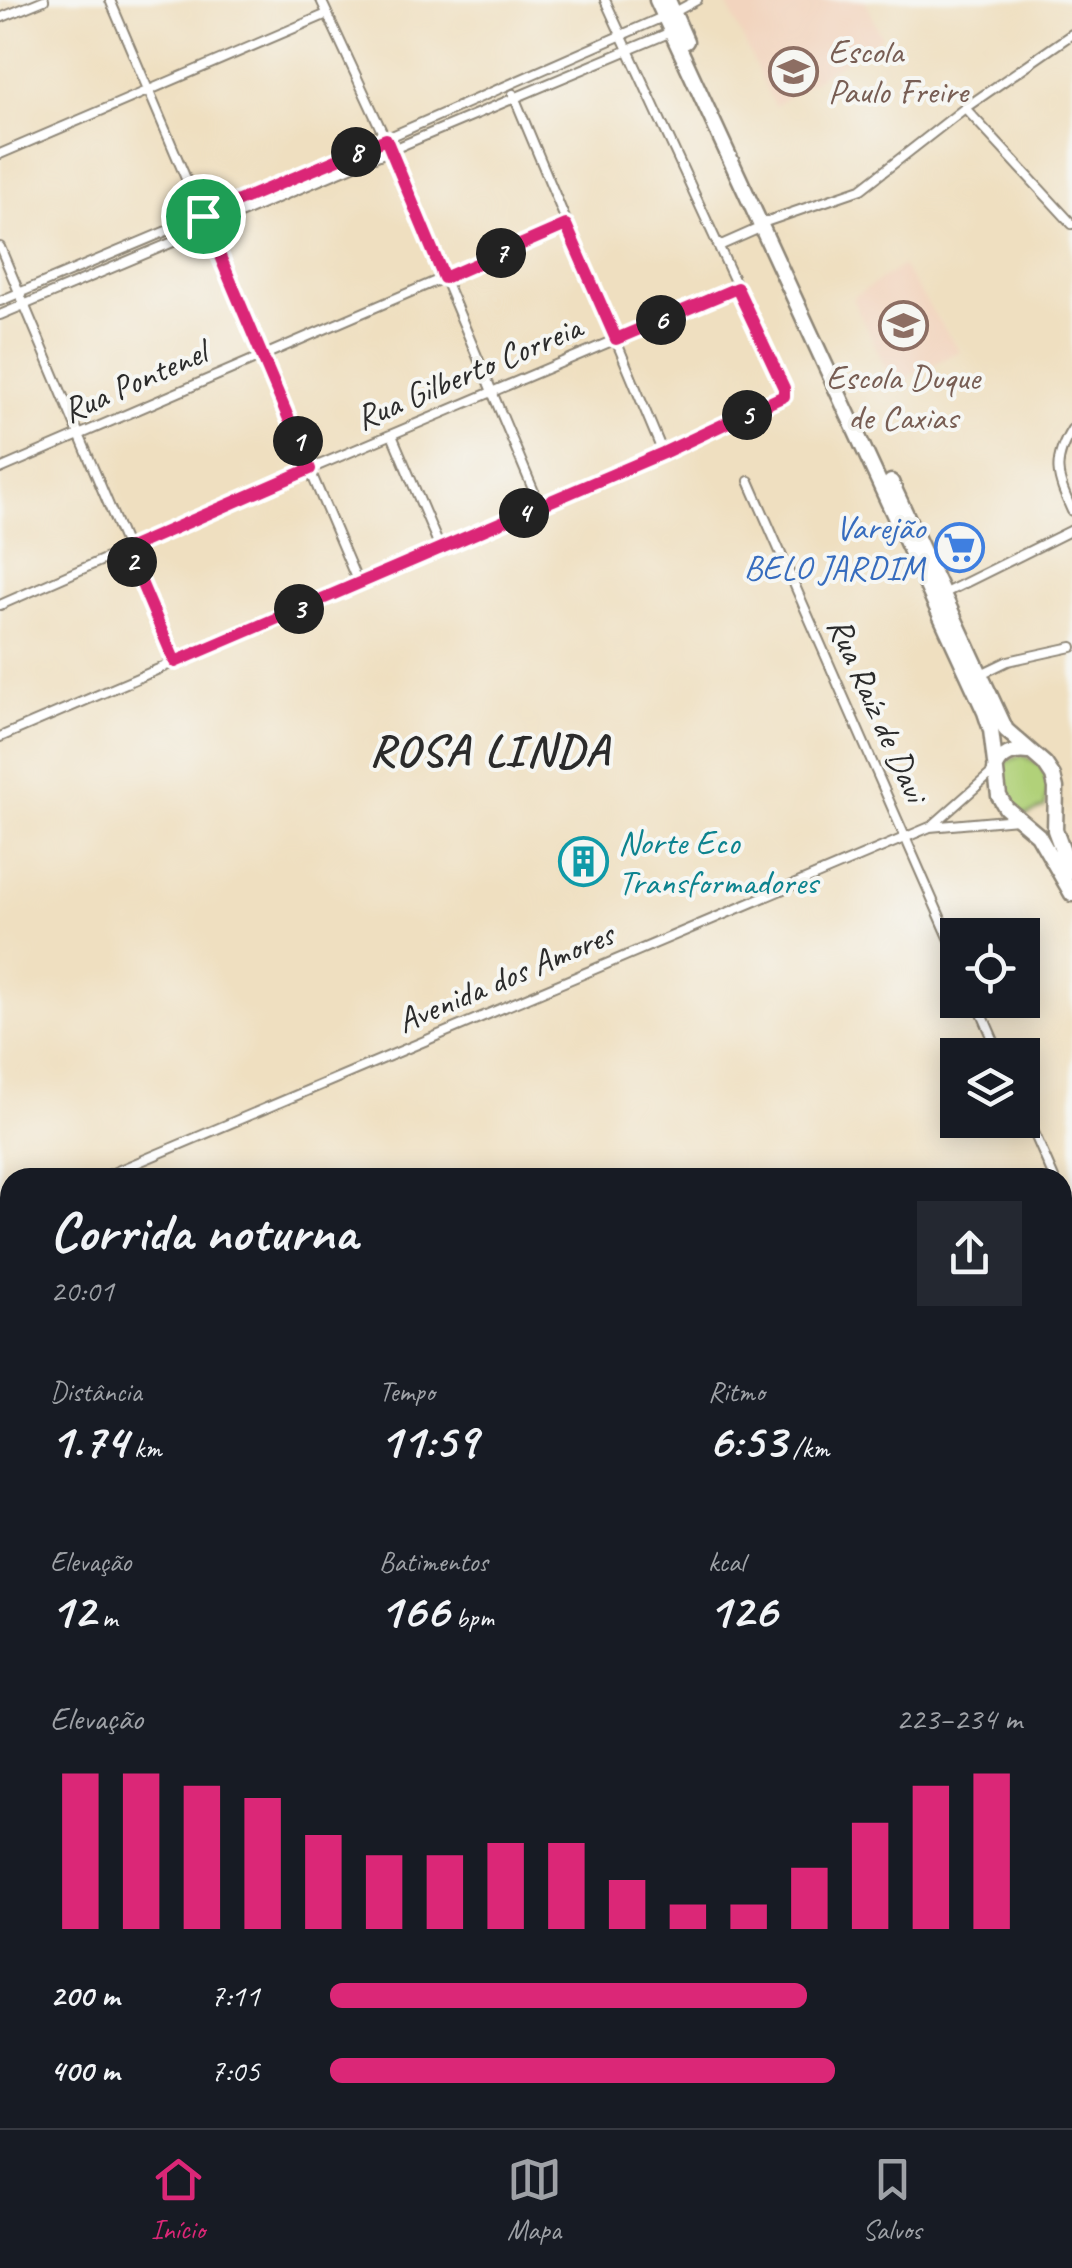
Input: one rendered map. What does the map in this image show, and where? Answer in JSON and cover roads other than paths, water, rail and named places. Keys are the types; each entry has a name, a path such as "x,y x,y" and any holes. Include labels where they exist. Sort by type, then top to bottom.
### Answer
{"highway":[{"path":"657,0 669,10 985,712 996,786 1003,804 1022,819 1050,852 1072,894"},
{"path":"669,10 672,32 1006,730 1053,776 1054,830 1072,876"},
{"path":"995,770 1010,753 1028,752"},
{"path":"1022,819 1042,817 1055,804"}],"street":[{"path":"0,18 44,0"},
{"path":"110,0 358,583"},
{"path":"321,0 386,139 540,506"},
{"path":"0,737 663,453 784,396 784,388 720,246 604,0"},
{"path":"0,301 386,139 696,0"},
{"path":"0,154 327,14"},
{"path":"0,315 672,32"},
{"path":"720,246 765,224 861,189 965,108 1072,34"},
{"path":"509,85 663,453"},
{"path":"965,108 1072,224"},
{"path":"306,173 310,183"},
{"name":"Rua Pontenel","path":"0,469 566,225"},
{"path":"0,247 175,662"},
{"name":"Rua Gilberto Correia","path":"0,604 737,288"},
{"path":"1072,429 1056,466 1072,511"},
{"path":"392,435 440,548"},
{"name":"Rua Raíz de Davi","path":"749,481 940,918"},
{"path":"943,594 1072,530"},
{"path":"979,674 1008,661 1072,647"},
{"name":"Avenida dos Amores","path":"930,827 995,770"},
{"name":"Avenida dos Amores","path":"125,1168 930,827 1022,819"},
{"path":"1036,1138 1050,1168"}],"place":[{"name":"Escola Paulo Freire","path":"793,71"},
{"name":"Escola Duque de Caxias","path":"903,325"},
{"name":"Varejão BELO JARDIM","path":"960,547"},
{"name":"Norte Eco Transformadores","path":"583,862"}],"district":[{"name":"ROSA LINDA","path":"490,749"}]}
